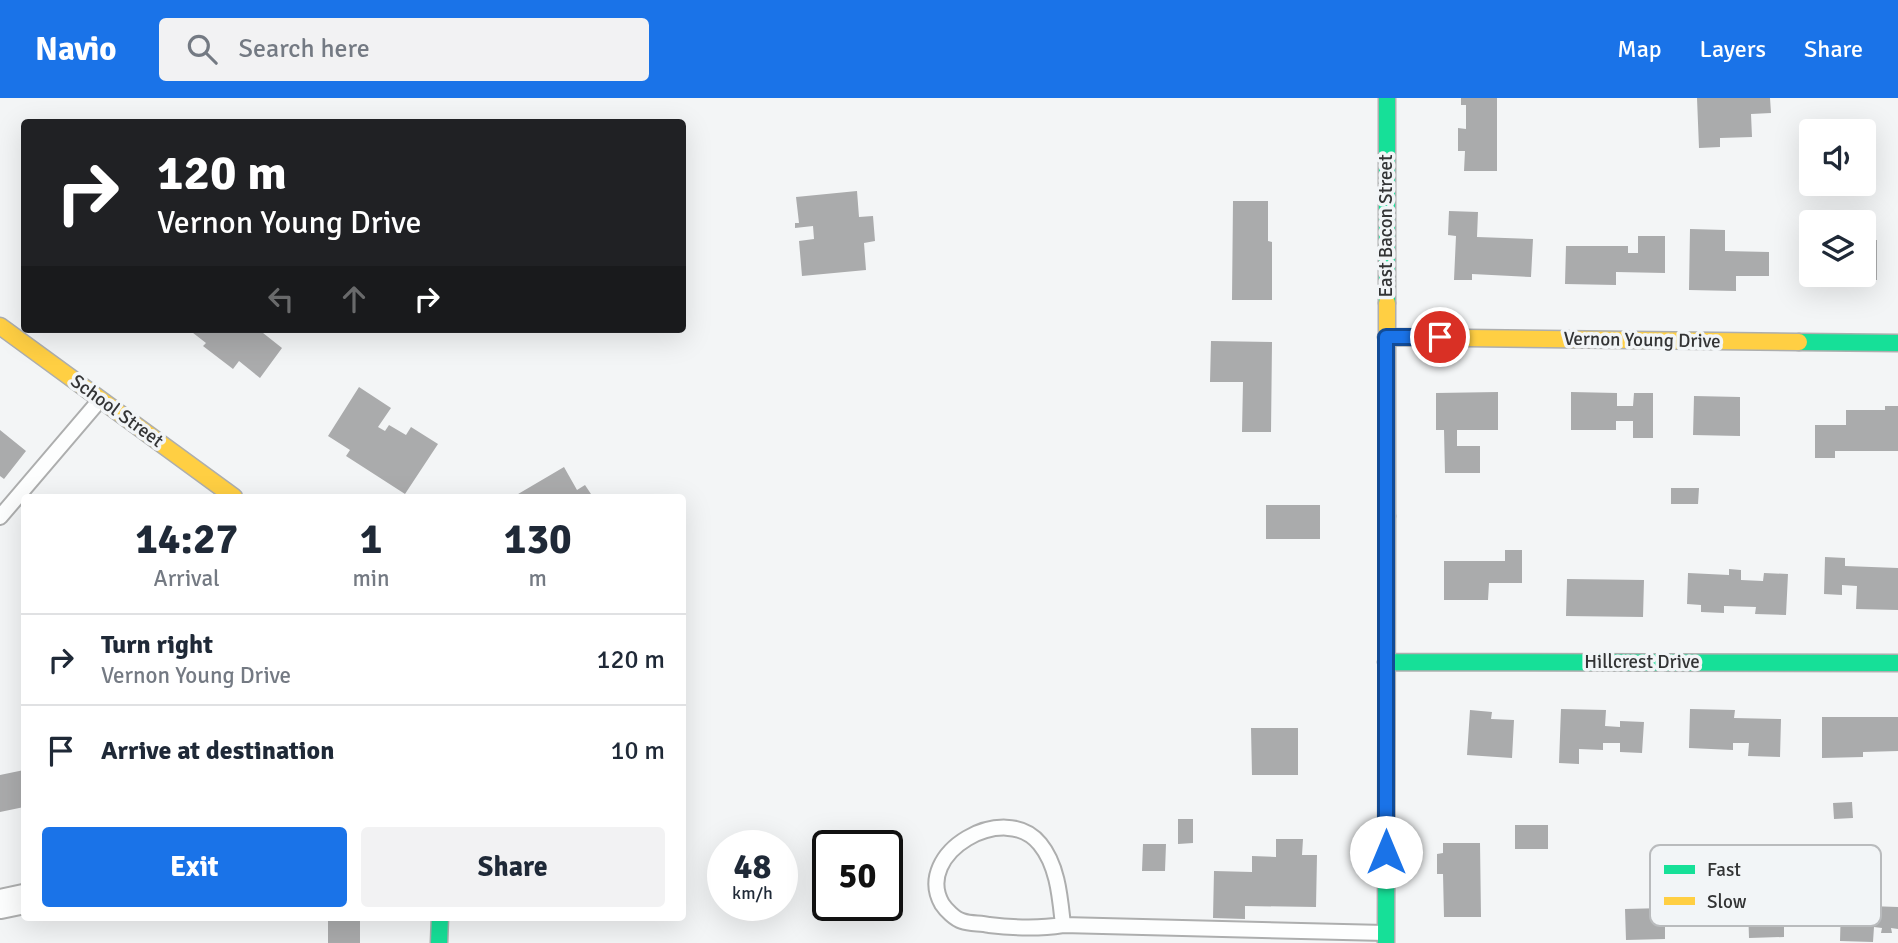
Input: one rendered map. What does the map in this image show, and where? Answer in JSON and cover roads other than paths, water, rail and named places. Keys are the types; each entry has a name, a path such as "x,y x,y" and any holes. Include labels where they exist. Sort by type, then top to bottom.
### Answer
{"street":[{"name":"East Bacon Street","path":"1386,938 1387,98"},
{"name":"School Street","path":"0,326 230,494"},
{"name":"Vernon Young Drive","path":"1386,337 1898,343"},
{"name":"Hillcrest Drive","path":"1386,662 1898,663"},
{"path":"0,904 21,900"},
{"path":"439,943 440,921"}],"lane":[{"path":"0,517 100,399"},
{"path":"1063,925 1060,891 1048,857 1026,831 1010,827 988,829 962,841 942,863 937,878 937,894 945,908 961,921 1013,928 1063,925 1386,938"}]}
